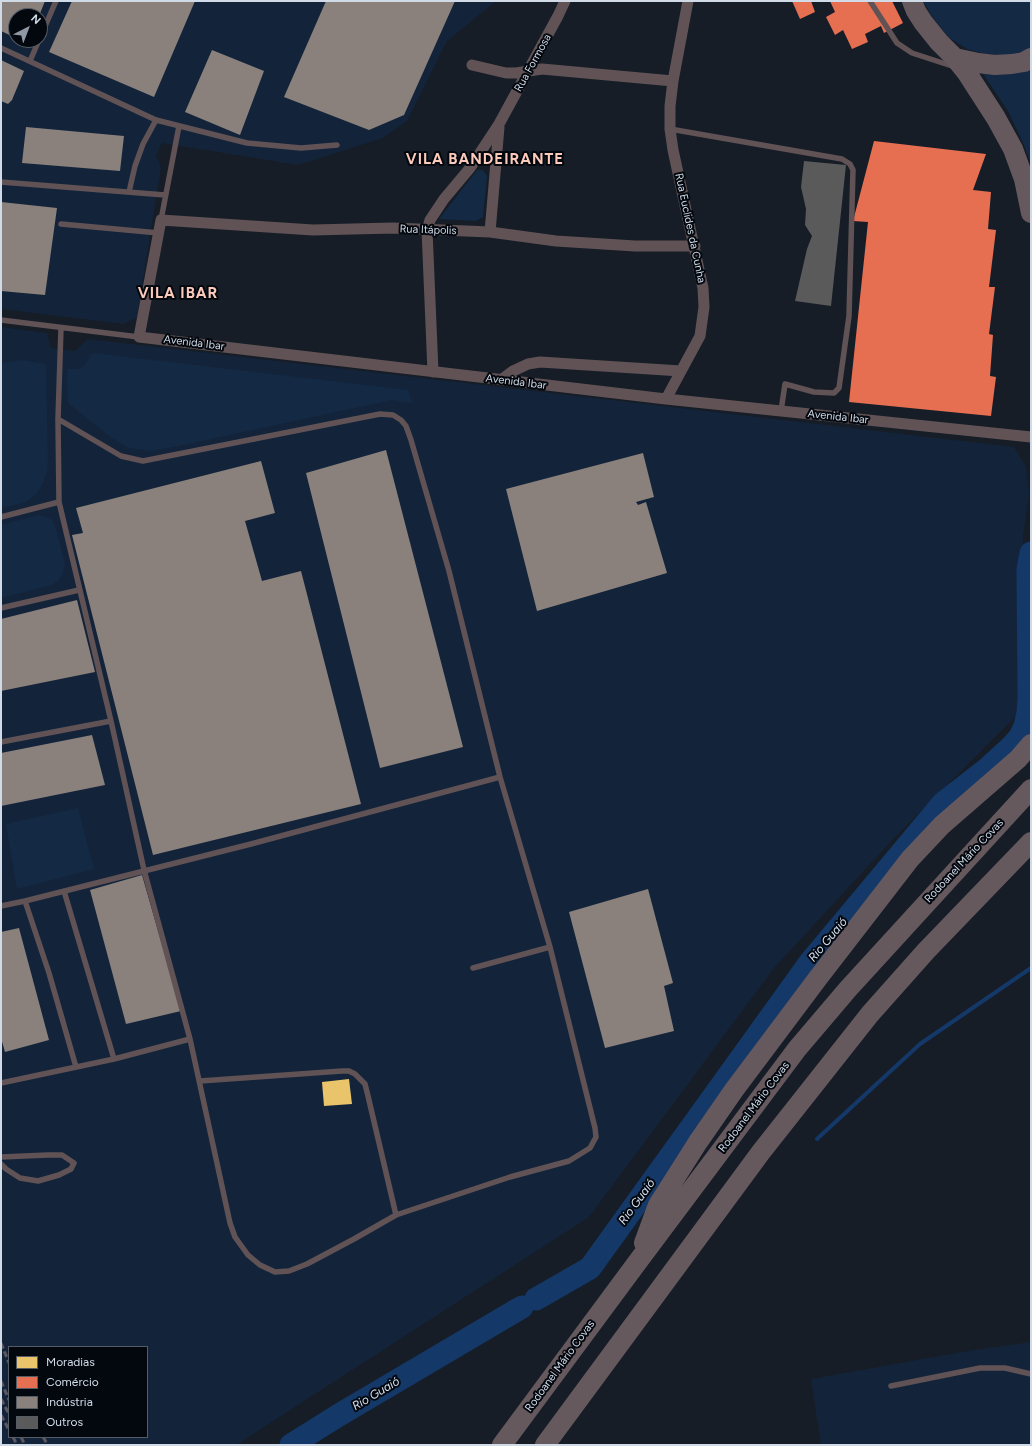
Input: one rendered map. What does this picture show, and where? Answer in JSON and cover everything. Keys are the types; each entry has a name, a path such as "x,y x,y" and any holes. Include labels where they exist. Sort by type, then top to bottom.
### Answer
{"highway":[{"path":"912,1 923,22 960,65 996,118 1013,149 1024,179 1031,213"},
{"path":"960,65 1012,64 1024,62 1031,58"},
{"path":"639,1260 650,1223 658,1205 682,1167 734,1090 818,978 910,859 942,825 1018,759 1031,744"},
{"name":"Rodoanel Mário Covas","path":"502,1445 797,1049 922,907 1031,789"},
{"path":"545,1445 761,1152 870,1014 926,951 1031,842"}],"street":[{"name":"Rua Formosa","path":"427,230 434,213 470,168 499,124 565,1"},
{"name":"Rua Euclides da Cunha","path":"666,399 700,336 702,324 703,288 673,150 670,129 670,106 673,81 688,1"},
{"path":"472,65 506,73 542,69 673,81"},
{"name":"Rua Formosa","path":"490,232 499,124"},
{"path":"139,337 161,220"},
{"name":"Rua Itápolis","path":"161,220 313,230 393,228 490,232 556,240 635,246 695,246"},
{"path":"427,230 433,372"},
{"name":"Avenida Ibar","path":"139,337 666,399 1031,437"},
{"path":"501,380 513,371 528,364 540,362 681,371"}],"lane":[{"path":"48,19 56,1"},
{"path":"870,1 897,43 912,53 949,64 960,65"},
{"path":"1,48 156,120 247,143 301,148 337,145"},
{"path":"30,61 35,48"},
{"path":"129,192 135,166 143,144 156,120"},
{"path":"161,220 179,126"},
{"path":"670,129 842,159 850,164 853,170 849,316 840,388 834,393 814,392 785,384 781,411"},
{"path":"1,182 165,195"},
{"path":"60,224 159,233"},
{"name":"Avenida Ibar","path":"1,320 139,337"},
{"path":"58,419 121,456 143,461 380,414 393,415 401,420 406,426 448,571 500,776 550,947 595,1128 596,1137 586,1151 569,1161 510,1177 396,1215 307,1264 289,1271 275,1272 260,1266 248,1255 235,1237 230,1224 190,1039 144,870 111,721 59,502 58,419 61,328"},
{"path":"1,517 59,502"},
{"path":"1,608 80,590"},
{"path":"1,742 111,721"},
{"path":"1,906 251,844 500,776"},
{"path":"64,891 114,1059"},
{"path":"25,901 49,973 76,1067"},
{"path":"473,968 550,947"},
{"path":"1,1083 114,1059 190,1039"},
{"path":"200,1081 342,1071 349,1071 355,1074 365,1084 396,1215"},
{"path":"1,1158 62,1155 74,1163 71,1169 59,1175 38,1181 20,1178 1,1164"},
{"path":"891,1386 980,1368 1005,1368 1031,1374"}],"shaded area":[{"path":"1,1 496,1 447,41 407,121 383,138 298,165 162,143 156,155 161,167 137,317 124,324 1,309"},
{"path":"923,1 1031,1 1031,49 1016,55 1000,56 967,49 948,37"},
{"path":"1031,63 1031,164 1008,111 979,68"},
{"path":"477,170 483,170 487,176 483,217 476,221 439,219"},
{"path":"1,327 47,333 51,348 75,351 88,339 1014,447 1026,467 1029,494 1023,537 1023,709 895,837 774,968 589,1217 236,1445 1,1445"},
{"path":"93,353 408,390 412,403 392,400 151,451 129,448 112,438 68,403 67,369 81,369"},
{"path":"21,360 46,364 47,472 43,483 36,494 26,502 1,508 1,363"},
{"path":"38,515 52,520 55,526 65,563 63,572 59,580 52,585 1,598 1,525"},
{"path":"78,808 94,869 17,889 6,824"},
{"path":"1031,1342 1031,1445 821,1445 811,1379 968,1351"}],"building: Moradias":[{"path":"349,1079 352,1104 324,1106 322,1082"}],"building: Comércio":[{"path":"792,1 811,1 815,12 800,19"},
{"path":"830,1 892,1 903,23 884,33 881,26 865,34 868,42 852,49 843,30 835,35 826,17 835,12"},
{"path":"874,141 986,154 973,190 991,192 988,229 996,230 989,287 995,287 989,334 993,335 990,376 996,377 991,416 849,402 868,222 853,221"}],"building: Indústria":[{"path":"1,1 45,1 42,8 8,8 8,34 1,31"},
{"path":"72,1 195,1 154,97 49,52"},
{"path":"326,1 455,1 404,115 369,130 284,97"},
{"path":"212,50 264,71 240,135 185,112"},
{"path":"1,60 24,71 12,100 8,104 1,101"},
{"path":"26,127 124,136 120,171 22,163"},
{"path":"1,202 57,208 45,295 1,291"},
{"path":"386,450 463,747 380,768 306,473"},
{"path":"643,453 654,497 636,502 638,505 646,502 667,573 537,611 506,489"},
{"path":"261,461 275,513 245,521 262,581 301,571 361,804 153,855 72,535 83,533 76,508"},
{"path":"77,600 95,672 1,691 1,619"},
{"path":"92,735 105,785 1,806 1,753"},
{"path":"142,875 181,1011 126,1024 90,890"},
{"path":"648,889 673,983 664,986 674,1031 605,1048 569,912"},
{"path":"19,928 49,1040 5,1052 1,1038 1,932"}],"building: Outros":[{"path":"804,161 846,165 831,306 795,301 807,249 812,236 805,225 806,209 801,187"}],"waterway":[{"name":"Rio Guaió","path":"536,1299 590,1268 811,961 943,803 988,768 1020,737 1025,726 1029,699 1028,569 1031,553"},
{"path":"817,1139 920,1044 1031,968"},
{"name":"Rio Guaió","path":"291,1445 522,1307"}],"railway":[{"path":"1,1343 8,1360"},
{"path":"1,1381 8,1398"},
{"path":"1,1399 8,1412"},
{"path":"1,1415 8,1428"},
{"path":"14,1438 17,1445"},
{"path":"22,1438 25,1445"},
{"path":"44,1438 48,1445"}],"district":[{"name":"VILA BANDEIRANTE","path":"485,160"},
{"name":"VILA IBAR","path":"178,294"}]}
